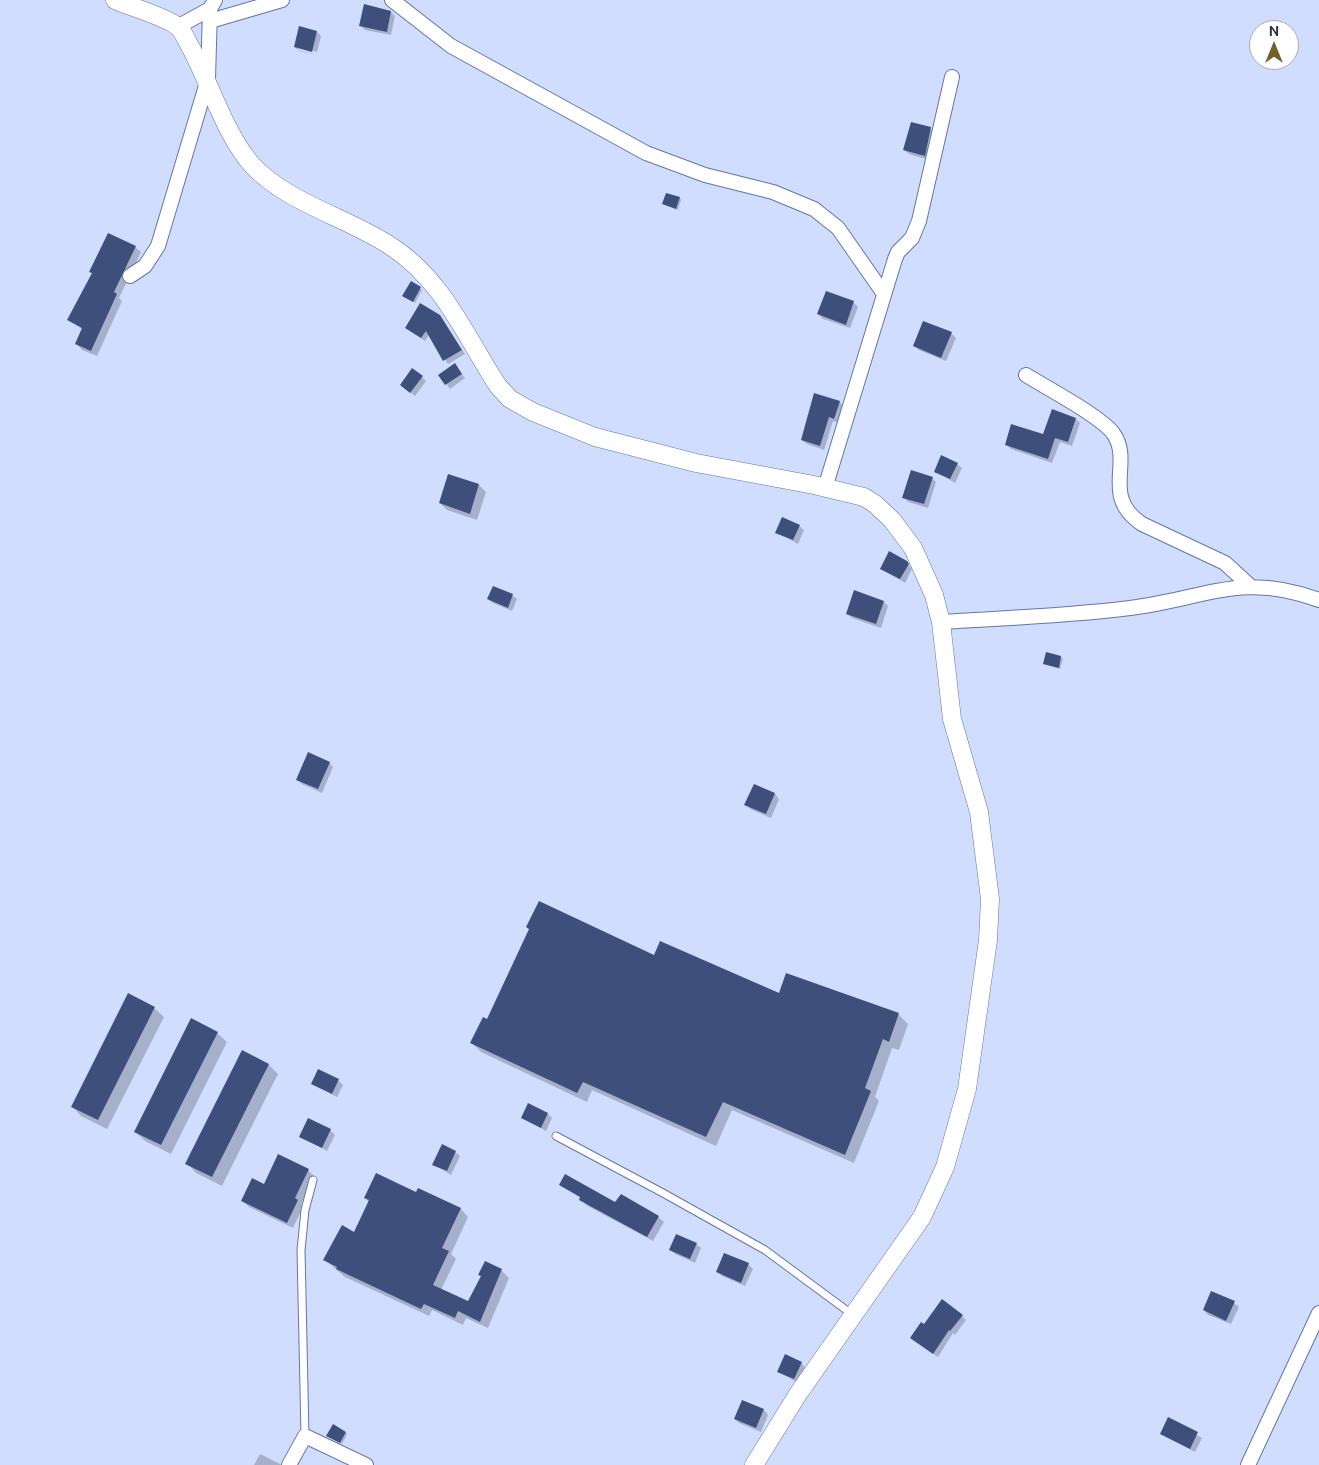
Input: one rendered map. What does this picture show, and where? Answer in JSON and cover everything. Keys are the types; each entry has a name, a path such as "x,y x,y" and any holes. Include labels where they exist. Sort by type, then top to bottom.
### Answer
{"street":[{"path":"114,0 179,26 208,79 228,127 253,165 269,179 294,195 391,246 413,262 444,298 498,386 510,399 558,424 595,437 696,463 864,497 875,504 892,520 913,548 924,572 941,622 952,719 979,812 987,859 990,899 988,940 967,1089 947,1161 922,1217 798,1394 754,1465"},
{"path":"179,26 212,10 282,0"},
{"path":"392,0 424,27 451,46 646,153 705,175 773,192 814,209 838,228 884,294"},
{"path":"130,276 145,266 158,246 208,79 212,10"},
{"path":"825,488 896,256 909,243 919,221 952,77"},
{"path":"1026,375 1095,418 1113,433 1119,447 1121,496 1125,510 1130,516 1142,524 1225,563 1250,586"},
{"path":"941,622 1129,608 1210,591 1250,586 1300,593 1319,600"},
{"path":"1248,1465 1319,1313"},
{"path":"289,1465 305,1436 366,1465"}],"lane":[{"path":"556,1136 765,1250 854,1315"},
{"path":"305,1436 301,1250 305,1210 313,1180"}],"building":[{"path":"364,4 391,11 387,32 359,26"},
{"path":"299,26 317,31 312,52 294,47"},
{"path":"911,122 931,127 925,156 903,150"},
{"path":"666,193 680,197 676,209 662,204"},
{"path":"108,233 136,246 114,292 117,294 91,351 75,344 82,328 67,320 92,273 89,272"},
{"path":"411,281 421,287 413,302 402,296"},
{"path":"826,291 854,301 846,325 817,314"},
{"path":"420,303 440,315 462,350 443,361 426,331 421,338 405,328"},
{"path":"923,321 952,332 941,358 913,346"},
{"path":"455,363 462,374 445,385 438,375"},
{"path":"412,368 423,376 410,393 400,385"},
{"path":"814,393 840,401 834,419 829,417 820,446 801,440"},
{"path":"1052,409 1076,418 1068,442 1055,438 1048,459 1005,445 1011,424 1043,434"},
{"path":"941,455 958,463 950,479 934,472"},
{"path":"911,470 933,477 924,504 902,498"},
{"path":"448,474 479,484 470,514 439,503"},
{"path":"782,517 800,525 793,540 775,533"},
{"path":"889,551 909,564 900,579 880,569"},
{"path":"493,586 513,594 508,608 487,599"},
{"path":"854,590 884,601 876,624 846,614"},
{"path":"1046,652 1061,656 1059,668 1043,664"},
{"path":"308,752 330,762 318,789 296,780"},
{"path":"754,784 775,793 766,814 744,805"},
{"path":"539,901 654,955 660,941 779,993 786,973 899,1013 889,1042 883,1039 865,1088 871,1091 845,1155 723,1102 706,1137 583,1082 577,1093 470,1043 483,1017 487,1019 529,929 526,927"},
{"path":"128,993 155,1007 98,1120 71,1107"},
{"path":"191,1018 218,1032 161,1145 134,1132"},
{"path":"242,1050 269,1064 212,1177 185,1164"},
{"path":"318,1069 339,1079 332,1094 311,1084"},
{"path":"528,1103 548,1113 541,1128 521,1118"},
{"path":"308,1118 331,1129 322,1148 299,1137"},
{"path":"442,1144 456,1151 447,1171 432,1165"},
{"path":"278,1154 309,1169 295,1198 298,1200 287,1223 241,1201 252,1178 264,1184"},
{"path":"376,1173 416,1192 418,1188 461,1208 442,1248 449,1251 433,1285 468,1301 481,1276 478,1275 485,1261 502,1269 480,1322 458,1311 455,1318 424,1304 421,1309 336,1269 337,1267 323,1260 342,1225 354,1232 369,1200 364,1198"},
{"path":"565,1174 615,1202 621,1194 659,1216 647,1237 579,1200 580,1197 559,1185"},
{"path":"676,1234 697,1243 690,1259 669,1250"},
{"path":"724,1253 749,1263 741,1283 716,1272"},
{"path":"1211,1291 1235,1301 1226,1321 1203,1310"},
{"path":"942,1299 963,1315 949,1330 933,1354 910,1338 921,1322 924,1324"},
{"path":"785,1354 802,1362 794,1379 777,1372"},
{"path":"742,1400 764,1409 756,1428 734,1419"},
{"path":"1168,1417 1198,1432 1190,1449 1160,1434"},
{"path":"333,1424 346,1432 340,1443 326,1436"}]}
